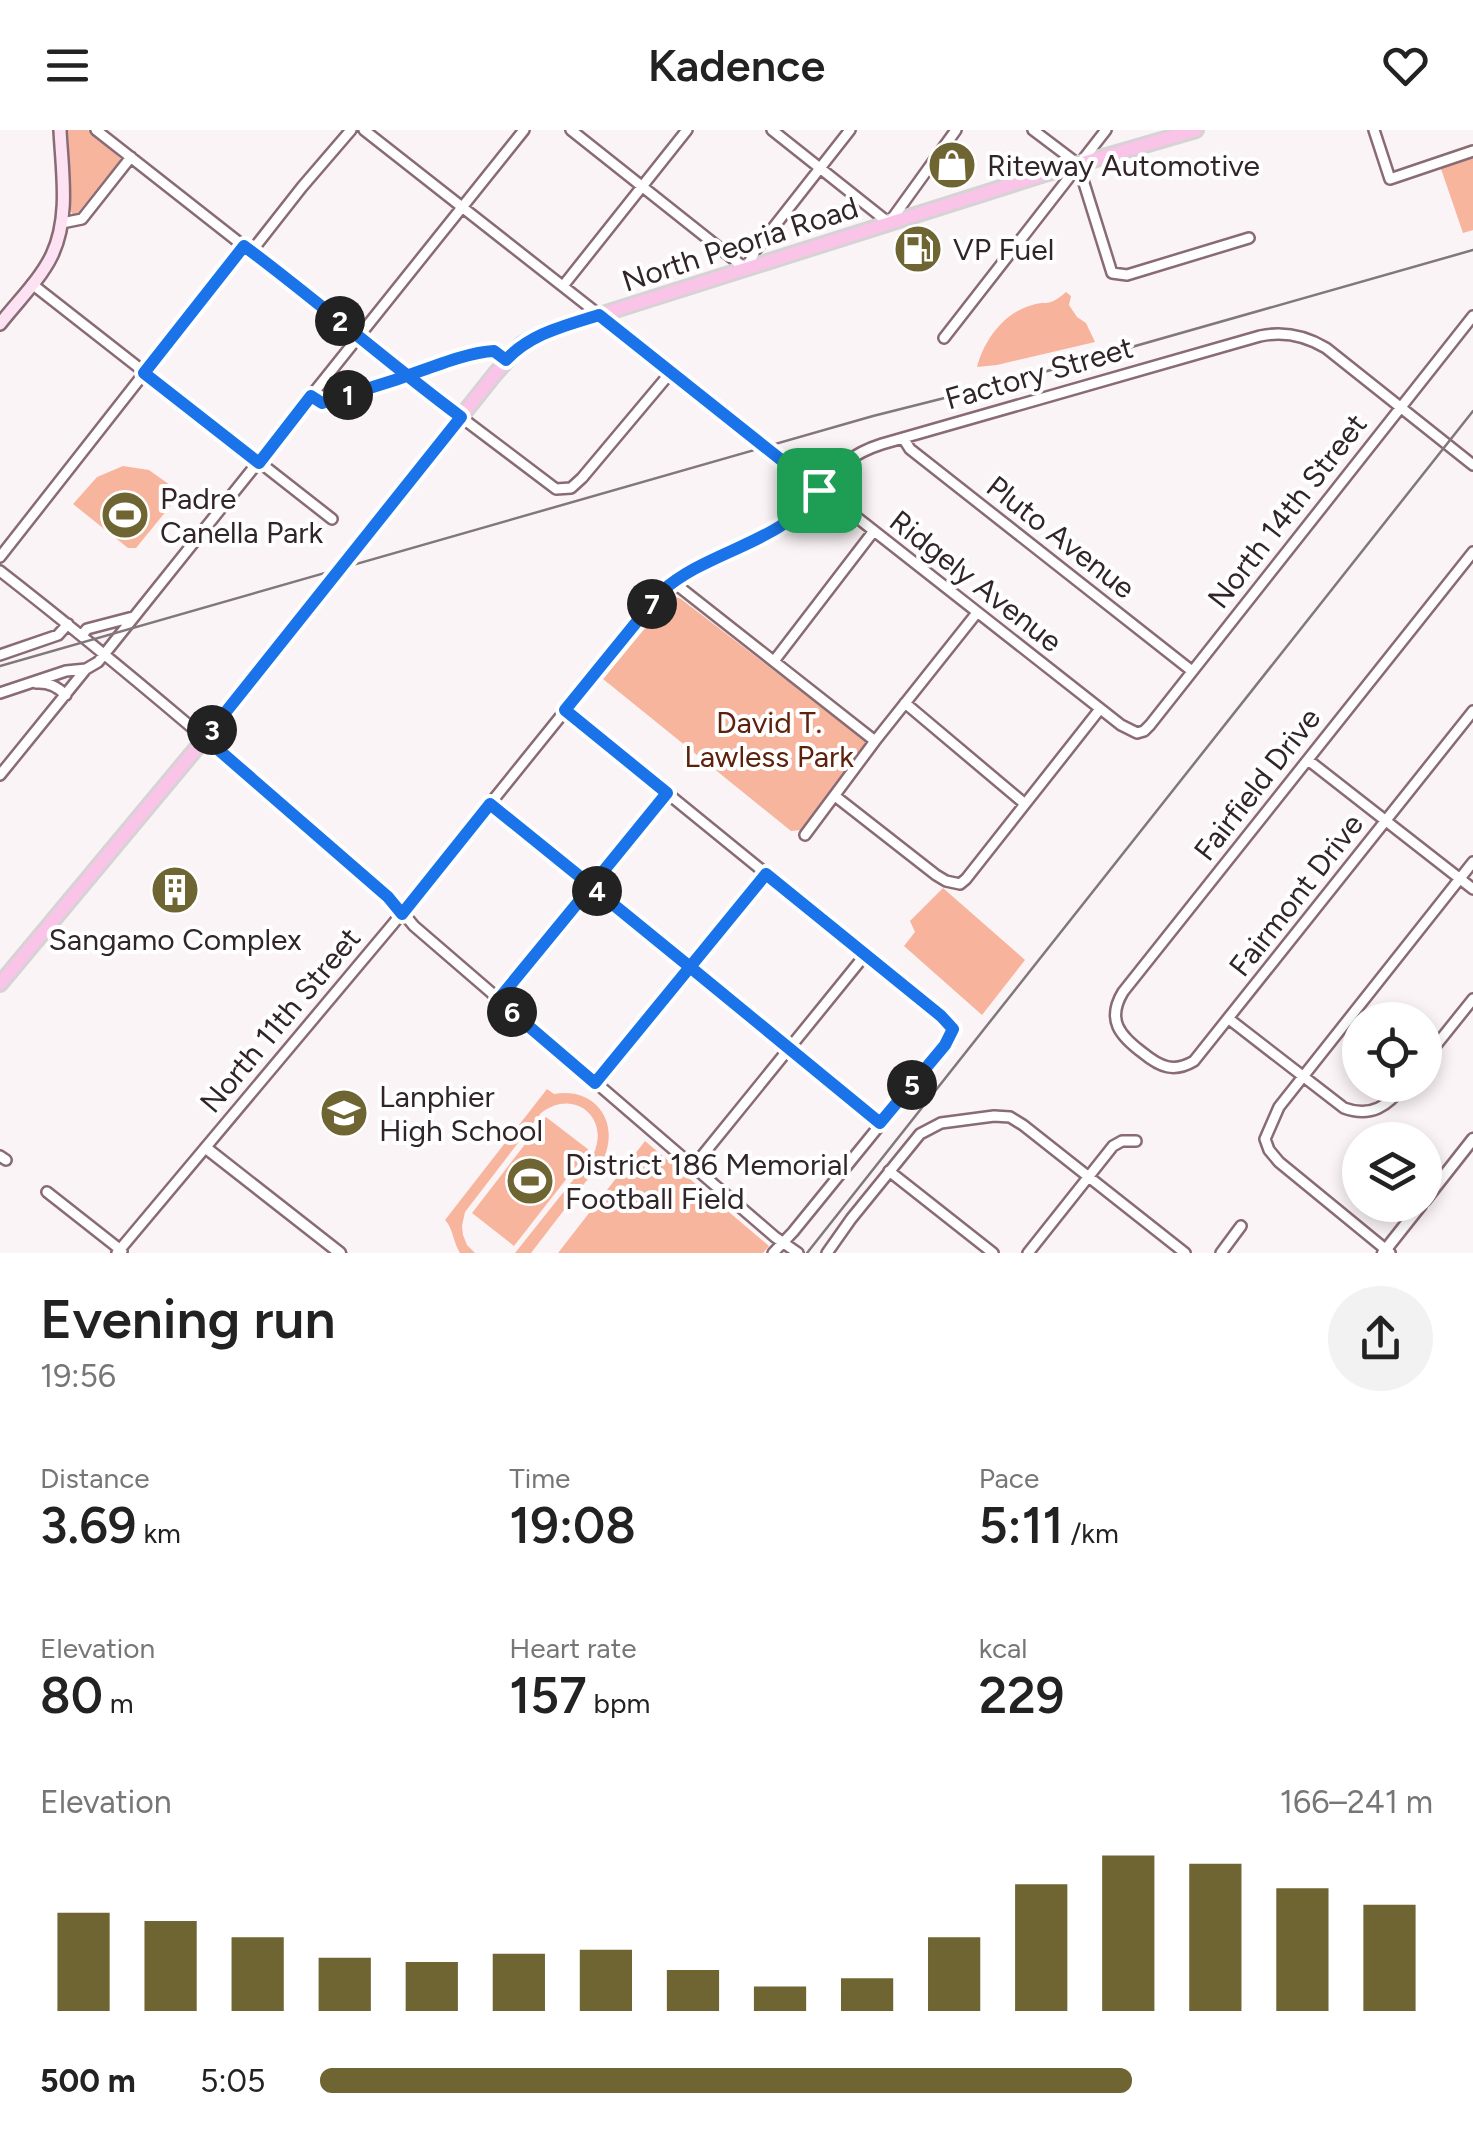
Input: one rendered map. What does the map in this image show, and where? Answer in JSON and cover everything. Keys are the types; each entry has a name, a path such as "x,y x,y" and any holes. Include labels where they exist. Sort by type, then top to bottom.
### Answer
{"main road":[{"path":"0,324 53,253 62,223 60,130"},
{"name":"North Peoria Road","path":"0,984 205,738 522,344 542,333 746,268 1196,130"}],"street":[{"path":"96,130 556,489 572,488 582,478 670,372"},
{"path":"0,557 144,373 351,130"},
{"name":"Ridgely Avenue","path":"364,130 976,614 1137,733"},
{"path":"0,775 86,670 105,653 524,130"},
{"path":"571,130 746,268 755,251 850,130"},
{"path":"563,286 687,130"},
{"path":"772,130 889,223 956,130"},
{"path":"1033,130 1078,164 1112,274 1127,275 1249,238"},
{"path":"944,338 1106,130"},
{"path":"1374,130 1390,178 1473,150"},
{"path":"62,223 82,219 131,157"},
{"path":"32,284 332,519"},
{"name":"North 14th Street","path":"1137,733 1150,725 1473,316"},
{"name":"Factory Street","path":"819,490 856,454 1260,336 1287,334 1309,339 1402,407"},
{"path":"311,396 322,403 486,351 494,351 506,360"},
{"path":"1402,407 1473,465"},
{"name":"Pluto Avenue","path":"903,438 910,449 1192,671"},
{"name":"North 11th Street","path":"121,1252 402,914 661,592 705,562 778,528 819,490"},
{"path":"774,661 872,532"},
{"name":"Fairfield Drive","path":"1140,1051 1118,1028 1116,1010 1120,998 1473,552"},
{"path":"0,571 205,738 388,897 498,1000 798,1253"},
{"path":"673,582 875,741"},
{"path":"805,835 976,614"},
{"path":"82,634 87,629 134,617"},
{"path":"0,655 58,635 68,624"},
{"path":"0,693 66,671 86,670"},
{"path":"33,683 56,686 66,694"},
{"path":"905,704 1026,804"},
{"path":"835,796 936,874 960,884 1100,709"},
{"path":"565,710 953,1029 945,1045 773,1253"},
{"name":"Fairmont Drive","path":"1140,1051 1170,1068 1187,1066 1200,1056 1473,711"},
{"path":"1308,760 1473,889"},
{"path":"498,1000 667,793"},
{"path":"490,804 880,1123"},
{"path":"1409,1222 1386,1252 1280,1162 1261,1139 1273,1116 1473,862"},
{"path":"595,1083 766,874"},
{"path":"693,1167 866,955"},
{"path":"1442,1038 1472,1001"},
{"path":"1230,1019 1344,1108 1374,1111 1390,1102"},
{"path":"827,1253 920,1134 941,1124 994,1116 1012,1118 1185,1253"},
{"path":"1442,1179 1473,1139"},
{"path":"1028,1253 1113,1146 1122,1140 1136,1140"},
{"path":"206,1148 340,1253"},
{"path":"889,1171 993,1253"},
{"path":"47,1192 121,1252"},
{"path":"1220,1253 1241,1226"}],"green space":[{"path":"68,130 88,130 121,159 76,215 70,209"},
{"path":"1473,154 1473,230 1463,233 1440,166"},
{"name":"Padre Canella Park","path":"123,466 149,470 181,493 136,548 128,548 73,504 97,477"},
{"name":"David T. Lawless Park","path":"674,596 867,742 802,830 791,831 603,679"},
{"path":"547,1089 554,1094 581,1096 600,1109 609,1131 604,1158 531,1253 515,1253 593,1155 597,1142 593,1119 577,1105 566,1103 541,1113 465,1212 463,1235 475,1253 460,1253 445,1220"},
{"name":"District 186 Memorial Football Field","path":"546,1117 589,1150 514,1246 472,1213"},
{"path":"645,1141 769,1246 763,1253 558,1253"}],"shaded area":[{"path":"1066,292 1071,296 1069,305 1086,323 1095,342 977,367 989,339 1010,316 1029,306 1051,302"},
{"path":"943,888 1025,960 982,1015 904,946 915,932 910,921"}],"railway":[{"path":"0,666 873,416 1012,381 1473,250"},
{"path":"807,1253 1473,411"}],"place":[{"name":"Riteway Automotive","path":"952,165"},
{"name":"VP Fuel","path":"918,249"},
{"name":"Padre Canella Park","path":"125,515"},
{"name":"Sangamo Complex","path":"175,890"},
{"name":"Lanphier High School","path":"344,1113"},
{"name":"District 186 Memorial Football Field","path":"530,1181"}],"route":[{"path":"819,490 599,315 542,333 522,344 506,360 494,351 486,351 423,372 409,376 395,380 322,403 311,396 259,463 144,373 244,246 359,336 409,376 461,417 205,738 394,902 402,914 490,804 584,880 591,886 598,892 690,967 766,874 953,1029 945,1045 880,1123 690,967 595,1083 498,1000 585,894 586,892 591,886 597,879 667,793 565,710 661,592 705,562 778,528 819,490"}]}
